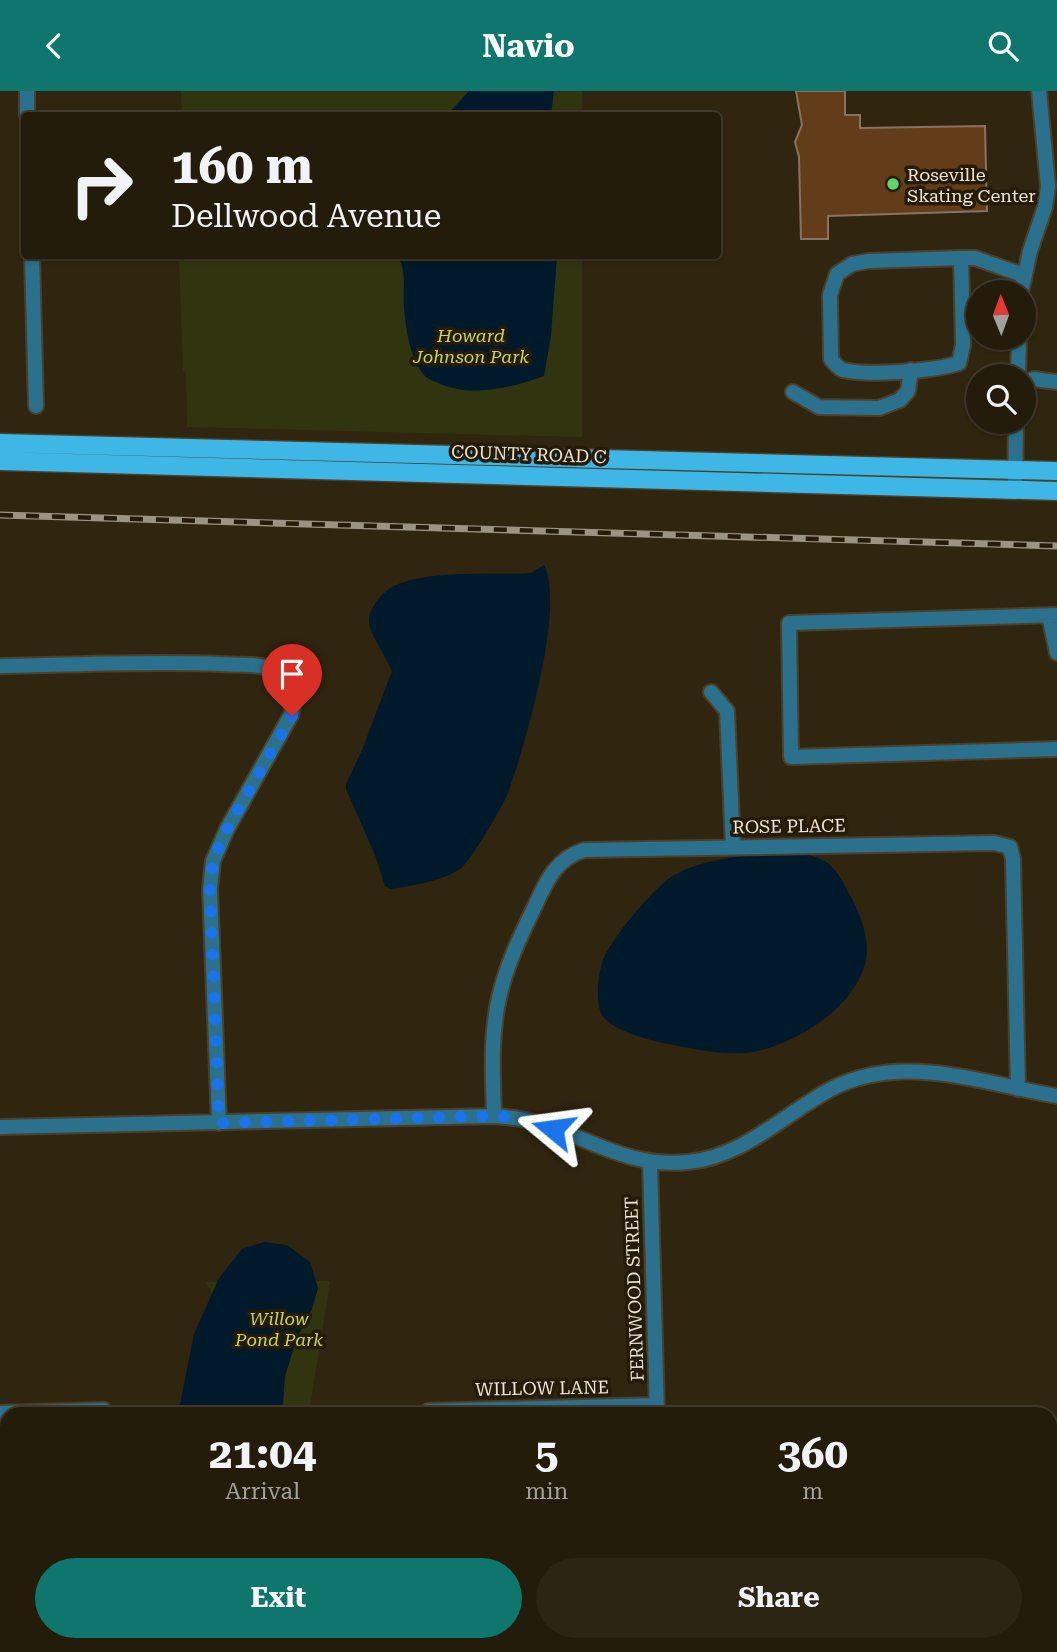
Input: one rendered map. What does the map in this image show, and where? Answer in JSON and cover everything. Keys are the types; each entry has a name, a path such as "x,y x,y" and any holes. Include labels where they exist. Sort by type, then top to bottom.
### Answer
{"main road":[{"name":"COUNTY ROAD C","path":"0,443 1057,471"},
{"name":"COUNTY ROAD C","path":"0,461 1057,491"}],"street":[{"path":"27,91 27,112"},
{"path":"1022,280 1052,200 1048,186 1039,91"},
{"path":"961,258 963,345 959,363 944,368 861,373 840,369 831,359 830,295 837,274 852,264 869,261 961,258 975,258 1023,275"},
{"path":"32,259 36,406"},
{"path":"793,392 819,408 879,408 900,400 908,391 911,370"},
{"path":"1036,379 1057,382"},
{"path":"1014,489 1016,434"},
{"path":"1057,653 1053,615 789,623 791,757 1057,749"},
{"path":"0,666 190,663 272,669 288,683 293,693 294,704 290,720 227,829 213,860 210,889 219,1123"},
{"path":"711,692 727,711 733,846"},
{"name":"ROSE PLACE","path":"494,1116 494,1032 507,968 552,871 570,854 584,849 994,843 1010,847 1013,859 1018,1089"},
{"path":"0,1127 494,1116 540,1124 625,1157 650,1163 692,1162 734,1150 835,1087 881,1073 928,1071 1057,1096"},
{"name":"FERNWOOD STREET","path":"650,1163 657,1407"}],"green space":[{"path":"181,91 582,91 582,112 182,112"},
{"name":"Howard Johnson Park","path":"179,259 582,259 582,437 187,427 186,374 183,370"},
{"name":"Willow Pond Park","path":"330,1281 310,1407 234,1407 235,1336 206,1282"}],"water":[{"path":"469,91 554,91 551,112 450,112"},
{"path":"398,259 557,259 551,336 544,376 505,387 477,391 450,387 425,376 415,361 406,325 404,275"},
{"path":"544,565 549,585 550,612 546,644 532,713 504,801 475,851 459,870 430,881 390,889 385,886 375,855 346,789 392,671 370,626 371,611 387,591 410,580 444,575 531,573"},
{"path":"779,853 816,857 832,867 859,913 866,936 866,960 860,977 838,1007 823,1020 788,1040 743,1053 714,1052 657,1041 624,1031 607,1021 598,1003 602,963 623,928 657,889 676,874 700,864 739,856"},
{"path":"264,1242 287,1245 310,1262 318,1288 312,1309 296,1340 285,1377 283,1407 179,1407 194,1334 219,1278 242,1249"}],"building":[{"name":"Roseville Skating Center","path":"796,91 845,91 845,115 860,115 860,128 985,126 987,211 828,216 828,239 801,239 799,157 795,142 802,125"}],"railway":[{"path":"0,515 1057,546"}],"place":[{"name":"Roseville Skating Center","path":"893,184"}],"route":[{"path":"292,716 227,829 213,860 210,889 219,1123 494,1116 517,1118 553,1129"}]}
